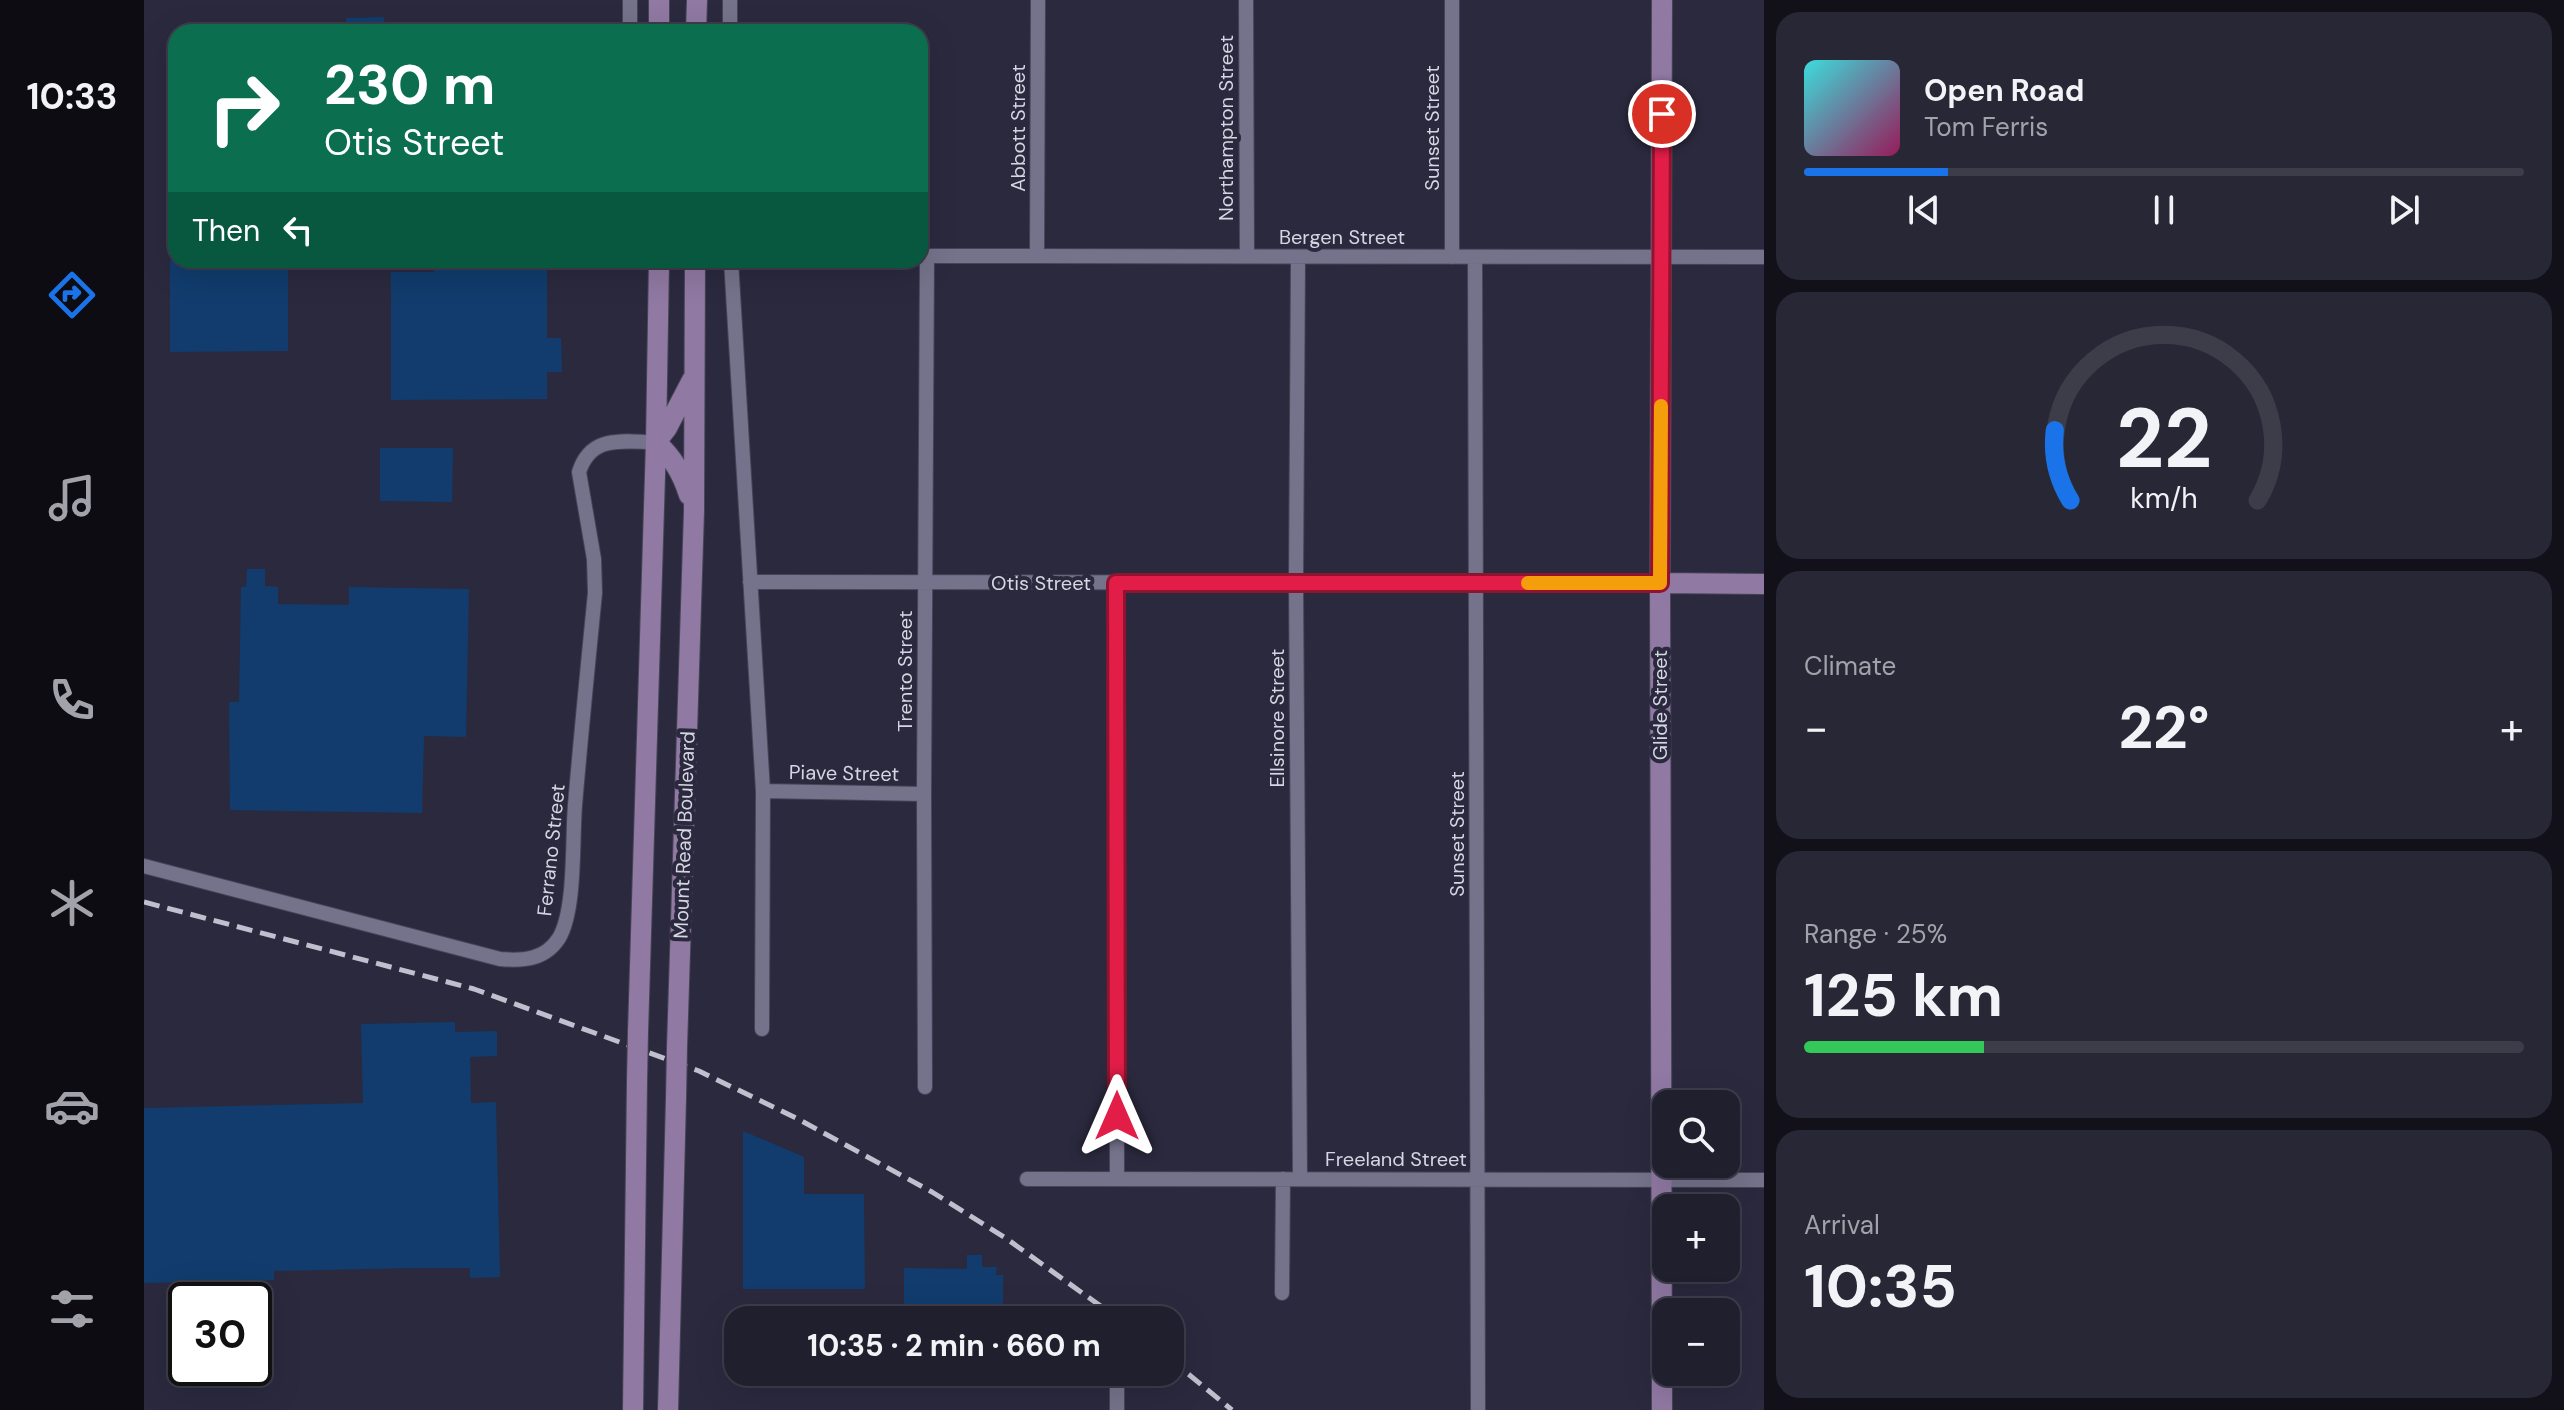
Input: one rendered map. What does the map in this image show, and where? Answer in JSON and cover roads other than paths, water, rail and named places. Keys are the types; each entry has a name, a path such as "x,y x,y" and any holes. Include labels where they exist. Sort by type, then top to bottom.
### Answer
{"main road":[{"path":"659,0 659,24"},
{"path":"696,24 697,0"},
{"name":"Glide Street","path":"1662,0 1662,1410"},
{"name":"Mount Read Boulevard","path":"633,1410 638,1032 656,442 658,268"},
{"name":"Mount Read Boulevard","path":"668,1410 694,511 695,268"},
{"path":"694,374 667,428 656,442 679,469 694,511"},
{"name":"Otis Street","path":"1660,583 1764,584"}],"street":[{"path":"630,0 630,24"},
{"path":"730,0 730,24"},
{"name":"Abbott Street","path":"1037,256 1038,0"},
{"name":"Northampton Street","path":"1246,0 1247,256"},
{"name":"Sunset Street","path":"1452,0 1452,257"},
{"name":"Bergen Street","path":"928,256 1764,257"},
{"name":"Ellsinore Street","path":"1298,257 1296,583 1300,1179"},
{"name":"Sunset Street","path":"1475,257 1478,1410"},
{"path":"731,268 763,791 762,1029"},
{"name":"Trento Street","path":"923,268 925,1087"},
{"name":"Ferrano Street","path":"144,866 500,959 525,961 545,953 558,939 566,920 569,901 595,593 594,559 579,472 583,459 593,448 606,443 656,442"},
{"name":"Otis Street","path":"750,582 1660,583"},
{"path":"1116,583 1117,1179"},
{"name":"Piave Street","path":"763,791 924,794"},
{"name":"Freeland Street","path":"1027,1179 1764,1180"},
{"path":"1282,1293 1283,1179"},
{"path":"1117,1386 1117,1410"}],"railway":[{"path":"144,902 474,989 699,1071 798,1119 932,1192 1007,1239 1100,1306"},
{"path":"1184,1371 1232,1410"}]}
